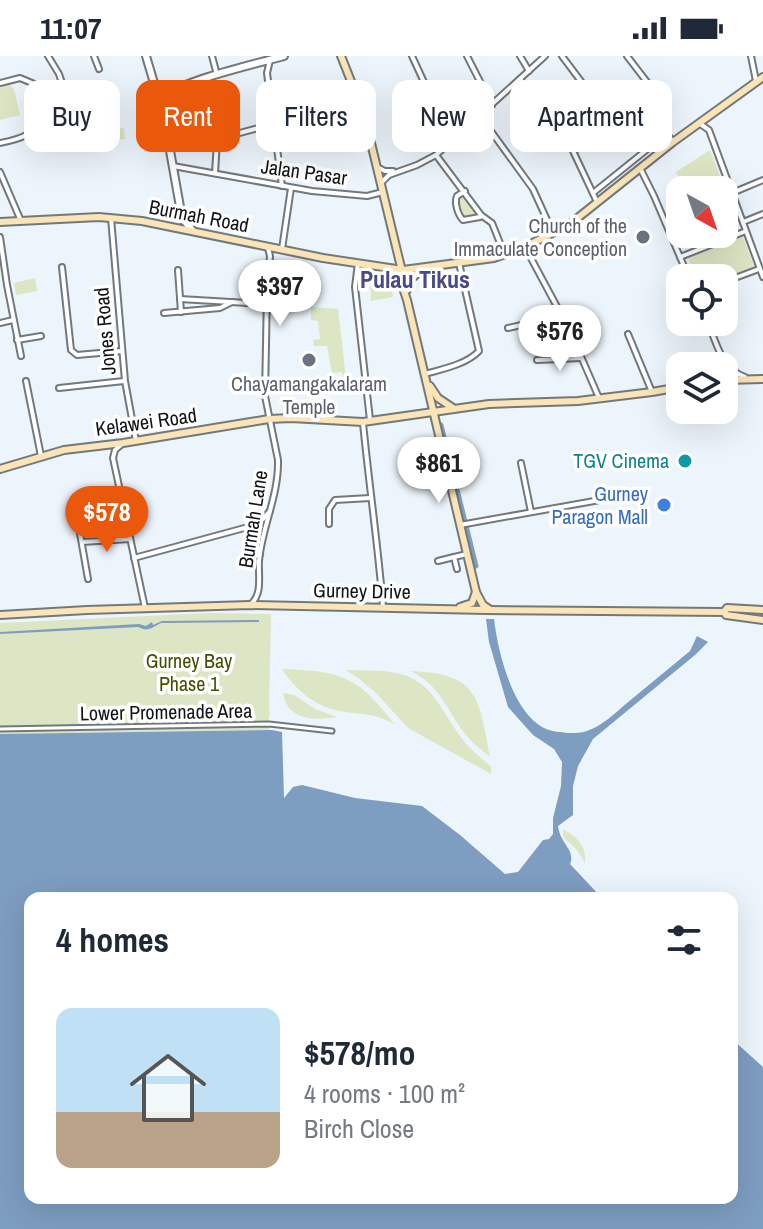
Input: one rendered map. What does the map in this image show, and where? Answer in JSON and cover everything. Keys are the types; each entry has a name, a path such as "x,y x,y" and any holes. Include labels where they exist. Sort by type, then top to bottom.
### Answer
{"main road":[{"path":"341,56 359,98 403,270 433,412 464,524 476,592 489,609"},
{"name":"Burmah Road","path":"0,222 111,218 192,230 391,269 459,263 525,247 578,218 673,142 760,80"},
{"path":"407,296 411,279 424,268"},
{"path":"391,269 399,276 407,296"},
{"path":"426,376 438,398 453,408"},
{"path":"738,379 763,379"},
{"name":"Kelawei Road","path":"0,469 64,450 269,419 366,422 499,403 569,401 666,390"},
{"path":"456,608 472,603 476,592"},
{"name":"Gurney Drive","path":"0,615 250,605 724,612 726,615 763,620"},
{"name":"Gurney Drive","path":"724,612 727,608 763,610"}],"street":[{"path":"48,56 61,80"},
{"path":"94,56 99,69"},
{"path":"146,56 154,79"},
{"path":"212,56 217,75"},
{"path":"202,80 284,56"},
{"path":"412,56 423,80"},
{"path":"467,56 479,80"},
{"path":"520,56 529,71"},
{"path":"494,103 545,56"},
{"path":"562,56 580,80"},
{"path":"627,56 645,80"},
{"path":"751,56 760,80"},
{"path":"268,80 270,60"},
{"path":"0,83 20,78 25,80"},
{"path":"699,123 709,130 726,176"},
{"path":"215,175 217,141 256,129"},
{"path":"593,193 663,136 667,134 673,142"},
{"path":"494,135 533,189 553,233"},
{"path":"0,143 24,136"},
{"path":"170,152 182,218 192,230"},
{"path":"278,152 282,186"},
{"path":"381,183 389,175 417,165 440,152"},
{"path":"573,152 597,203"},
{"path":"436,155 481,215 492,223 501,255"},
{"name":"Jalan Pasar","path":"173,166 291,188 367,196 383,192"},
{"path":"377,167 398,172"},
{"path":"640,168 683,264"},
{"path":"0,172 21,221"},
{"path":"738,190 763,180"},
{"path":"282,249 291,188"},
{"path":"465,191 455,200 460,218 467,220 481,215"},
{"path":"738,209 763,277"},
{"path":"743,222 763,214"},
{"name":"Jones Road","path":"111,218 125,381 136,441"},
{"path":"680,257 746,231"},
{"path":"0,237 21,356"},
{"name":"Burmah Lane","path":"250,605 259,595 260,554 272,509 278,460 265,396 270,256 267,246"},
{"path":"525,247 570,331 599,398"},
{"path":"358,263 355,287 370,498 383,607"},
{"path":"426,376 479,351 459,263"},
{"path":"62,267 71,350 77,355 122,351"},
{"path":"738,277 760,269"},
{"path":"178,270 181,312"},
{"path":"0,286 7,285"},
{"path":"180,299 266,304"},
{"path":"164,313 220,308 232,302"},
{"path":"508,328 543,320 559,312"},
{"path":"0,323 13,320"},
{"path":"628,334 652,392"},
{"path":"17,340 41,336"},
{"path":"714,336 730,369 748,378"},
{"path":"537,360 581,358"},
{"path":"26,381 41,456"},
{"path":"59,388 125,381"},
{"path":"123,443 115,450 113,458 145,608"},
{"path":"521,463 531,512"},
{"path":"329,524 329,509 335,500 370,498"},
{"path":"464,524 611,498"},
{"path":"75,505 88,579"},
{"path":"134,558 248,527 263,519 272,509"},
{"path":"104,518 124,512"},
{"path":"248,527 260,554"},
{"path":"82,542 130,539"},
{"path":"438,561 467,554"},
{"path":"454,557 457,569"},
{"name":"Lower Promenade Area","path":"0,729 269,724 332,731"}],"green space":[{"path":"8,83 14,89 20,115 0,120 0,85"},
{"path":"124,128 125,139 120,140 120,129"},
{"path":"710,150 720,176 678,176 676,172"},
{"path":"465,195 479,213 477,216 466,219 462,215 458,200"},
{"path":"743,237 754,266 738,272 738,264 690,264 688,258 714,248 738,248 738,239"},
{"path":"35,278 37,291 16,295 14,283"},
{"path":"370,281 391,284 393,297 371,301"},
{"path":"311,307 338,309 346,378 343,378 342,372 332,373 327,346 314,346 313,340 320,339 318,321 311,320"},
{"name":"Gurney Bay Phase 1","path":"209,613 271,614 269,730 0,734 0,623"},
{"path":"282,669 320,672 348,680 371,696 395,725 374,716 321,705 299,690"},
{"path":"345,670 394,672 421,684 436,699 463,740 491,766 491,774 408,728 377,694"},
{"path":"410,671 450,677 472,693 483,719 490,757 466,735 429,683"},
{"path":"283,693 294,695 315,709 337,717 319,719 296,714 290,709"},
{"path":"563,829 580,843 585,863 563,837"}],"water":[{"path":"486,619 494,619 508,680 533,720 553,731 580,733 608,719 690,651 697,636 708,642 593,739 578,766 573,786 573,815 558,826 571,855 570,864 596,892 24,892 24,1204 738,1204 738,1044 763,1067 763,1229 0,1229 0,734 282,732 284,798 293,787 302,785 355,798 422,806 505,874 518,872 543,840 553,834 562,762 554,749 533,735 508,707 489,642"},
{"path":"259,620 161,623 147,629 0,634 146,626 162,621"}],"waterway":[{"path":"441,425 476,566"}],"place":[{"name":"Church of the Immaculate Conception","path":"643,237"},
{"name":"Chayamangakalaram Temple","path":"309,360"},
{"name":"TGV Cinema","path":"685,461"},
{"name":"Gurney Paragon Mall","path":"664,505"}],"district":[{"name":"Pulau Tikus","path":"415,280"}]}
